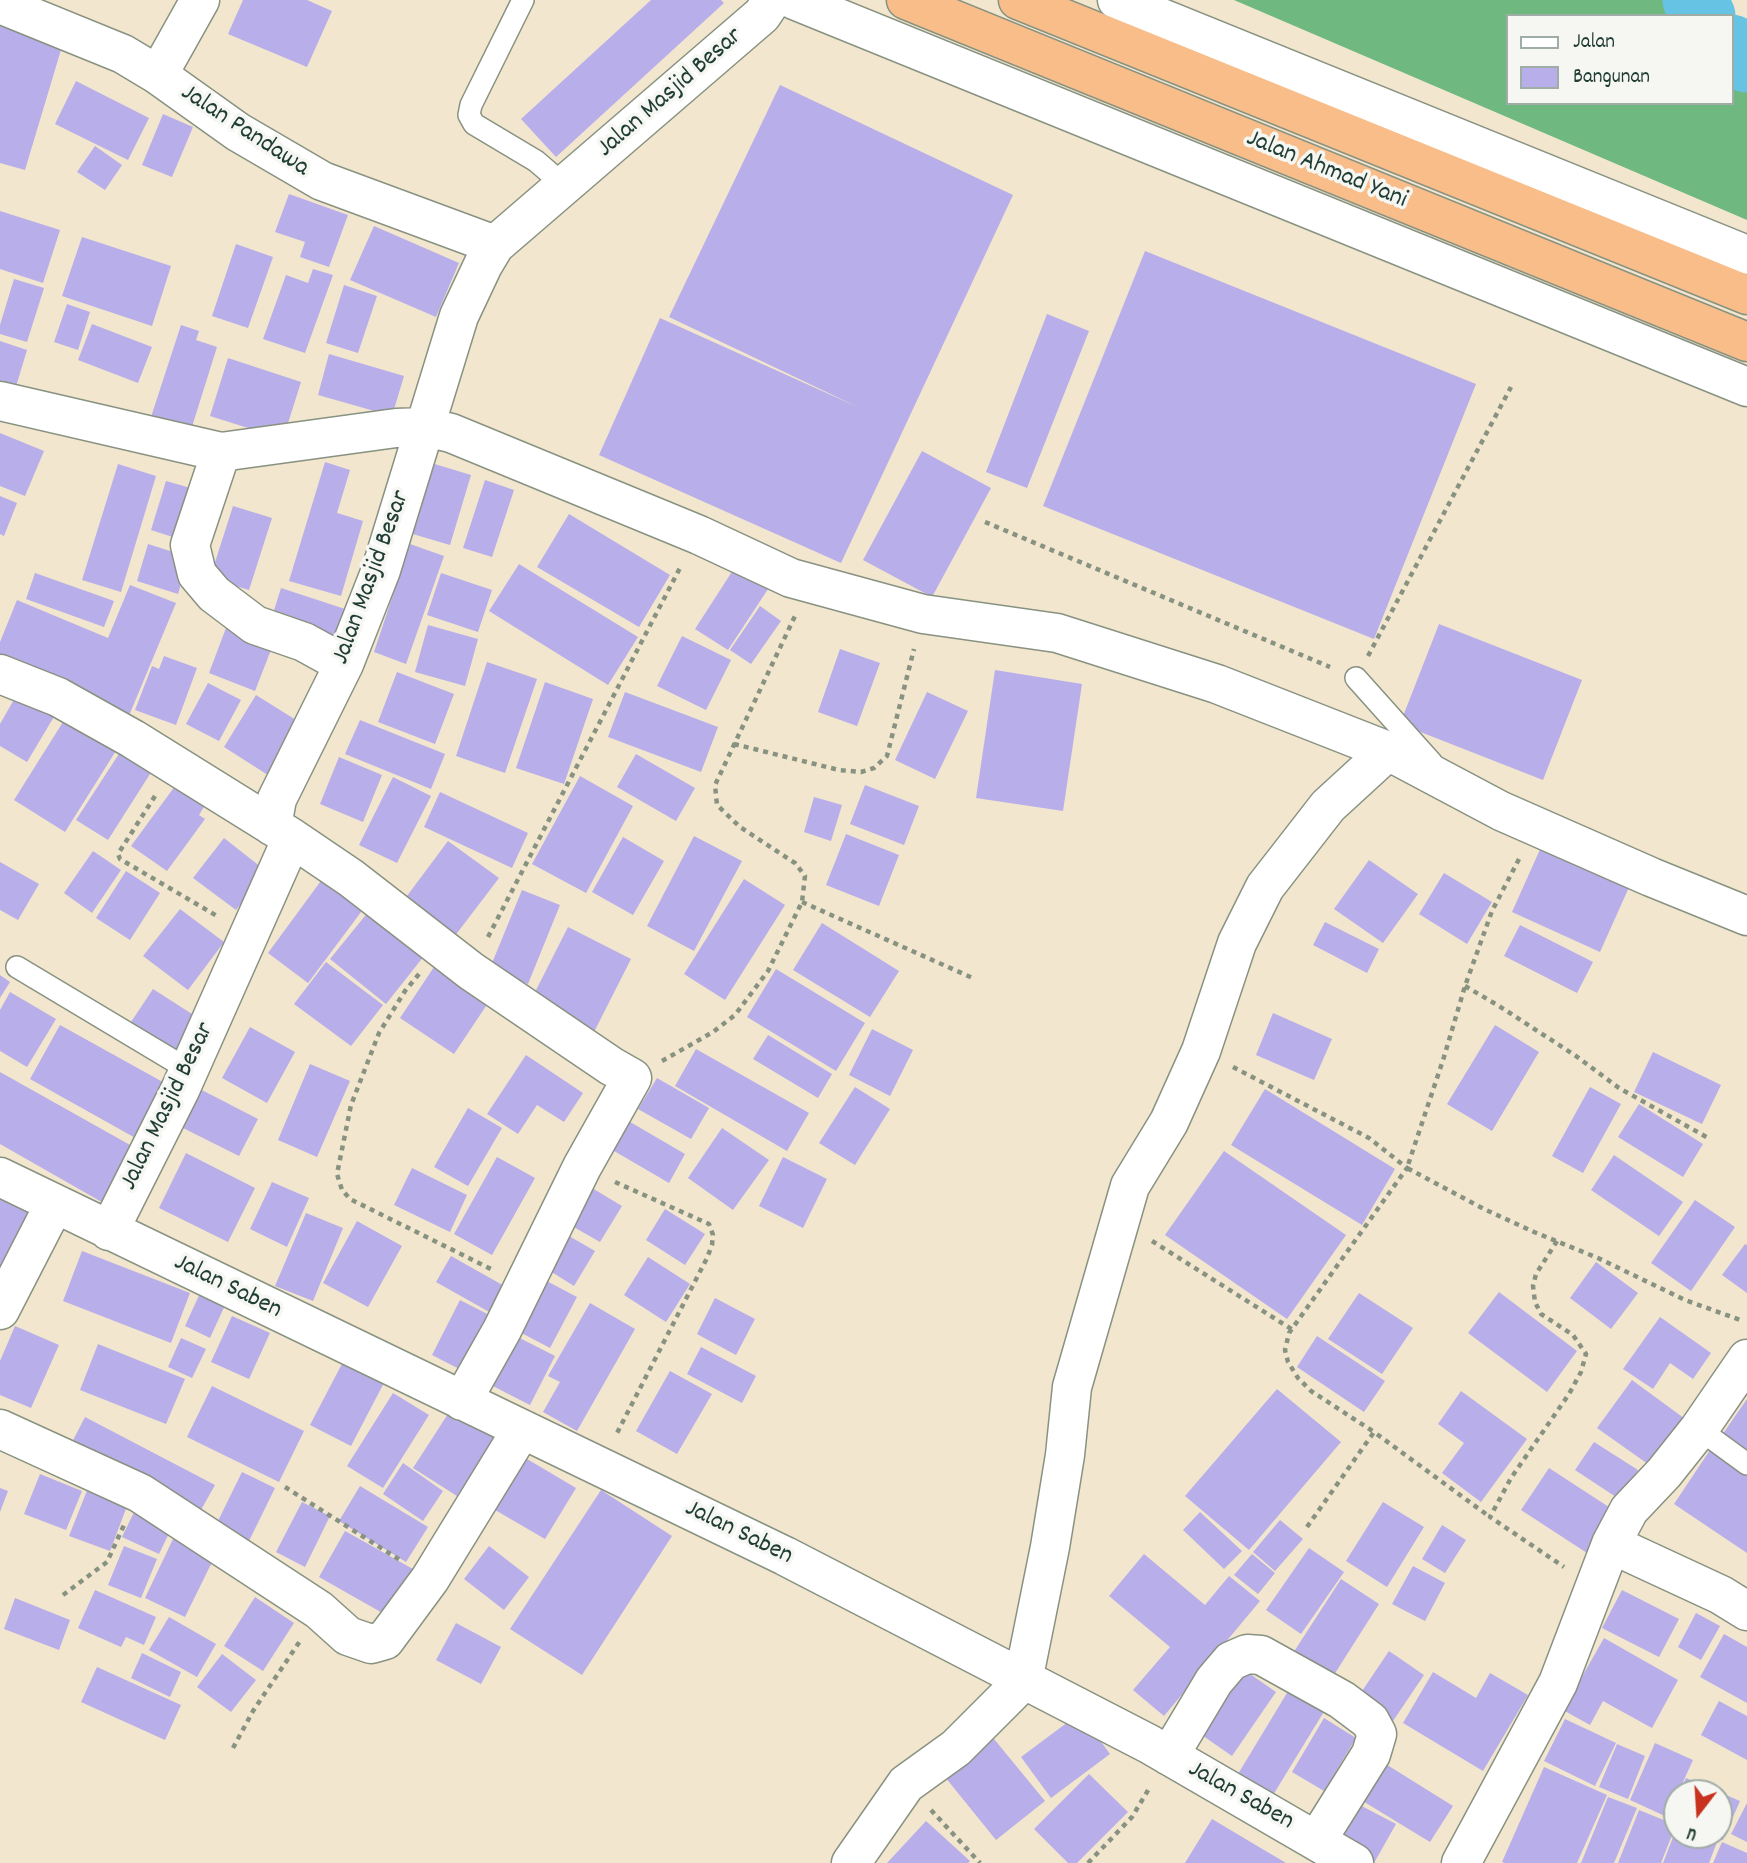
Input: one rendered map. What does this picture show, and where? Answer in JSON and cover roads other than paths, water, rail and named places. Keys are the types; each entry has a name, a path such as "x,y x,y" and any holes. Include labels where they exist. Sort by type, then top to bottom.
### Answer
{"highway":[{"name":"Jalan Ahmad Yani","path":"906,0 1747,342"},
{"name":"Jalan Ahmad Yani","path":"1018,0 1747,295"}],"street":[{"path":"158,75 200,0"},
{"name":"Jalan Masjid Besar","path":"109,1231 189,1070 249,935 282,832 277,799 344,664 381,570 459,316 483,265 495,245 762,15 772,0"},
{"path":"794,0 1747,387"},
{"path":"1116,0 1747,256"},
{"name":"Jalan Pandawa","path":"0,4 123,54 158,75 238,132 322,181 495,245"},
{"path":"0,401 221,452 350,434 425,428 451,433 699,535 791,578 923,614 1057,634 1217,684 1388,751 1501,811 1747,916"},
{"path":"221,452 190,545 197,574 214,594 255,625 304,642 344,664"},
{"path":"4,685 68,703 133,739 282,832 351,878 439,949 632,1078 582,1167 502,1330 462,1401"},
{"path":"850,1863 906,1784 956,1748 1023,1681 1050,1547 1065,1455 1072,1387 1118,1220 1130,1186 1169,1122 1201,1051 1237,943 1265,887 1328,806 1388,751"},
{"name":"Jalan Saben","path":"0,1177 785,1556 1169,1756 1354,1863"},
{"path":"0,1310 54,1205"},
{"path":"1461,1863 1558,1683 1611,1544 1629,1510 1664,1473 1699,1429 1747,1359"},
{"path":"0,1429 140,1493 319,1611 348,1636 371,1644 385,1640 430,1579 522,1429"},
{"path":"1611,1544 1721,1595 1747,1611"},
{"path":"1169,1756 1214,1681 1231,1661 1247,1654 1261,1655 1342,1700 1370,1721 1377,1734 1370,1754 1317,1840"}],"lane":[{"path":"523,0 471,105 470,115 474,124 536,161 565,186"},
{"path":"1356,678 1452,785"},
{"path":"17,967 189,1070"},
{"path":"1699,1429 1747,1464"}],"waterway":[{"path":"1694,0 1703,14"},
{"path":"1733,48 1747,61"}]}
